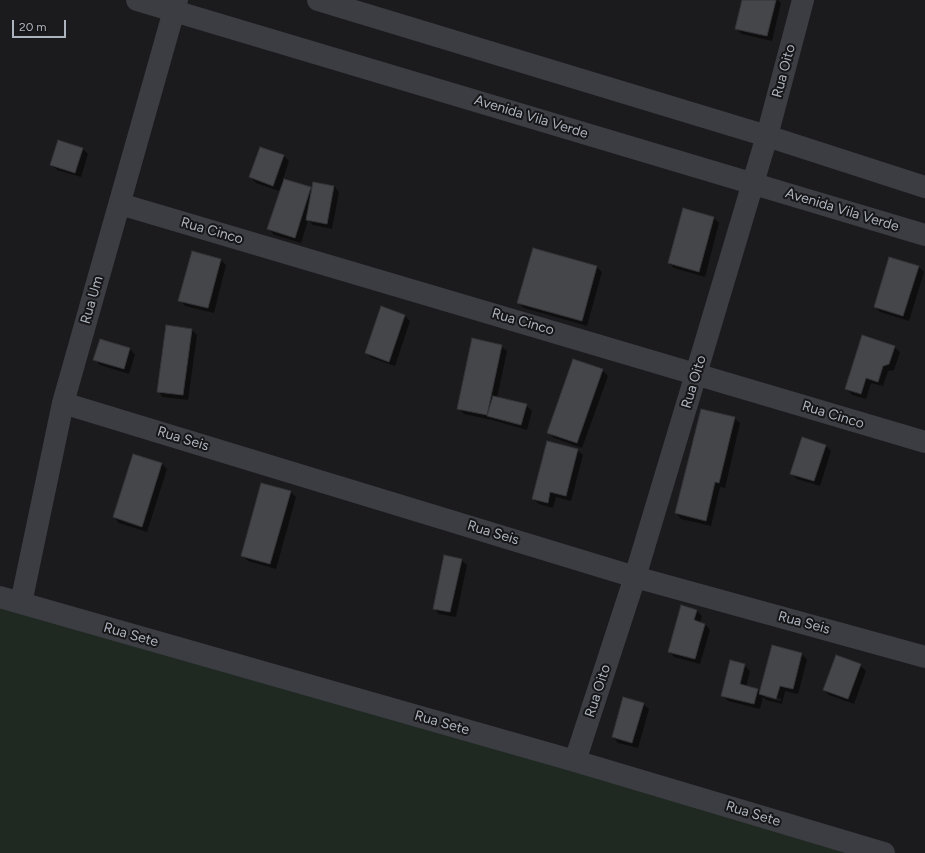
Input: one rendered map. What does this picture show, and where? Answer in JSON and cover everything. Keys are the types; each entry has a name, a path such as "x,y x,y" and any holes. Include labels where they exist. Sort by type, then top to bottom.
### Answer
{"street":[{"name":"Avenida Vila Verde","path":"137,0 176,5 925,235"},
{"path":"318,0 767,136 925,187"},
{"name":"Rua Oito","path":"575,761 635,577 696,374 767,136 803,0"},
{"name":"Rua Um","path":"21,603 63,403 176,5"},
{"name":"Rua Cinco","path":"120,204 925,442"},
{"name":"Rua Seis","path":"63,403 635,577 925,657"},
{"name":"Rua Sete","path":"0,597 575,761 884,853"}],"shaded area":[{"path":"0,603 853,853 0,853"}],"building":[{"path":"742,0 776,0 767,36 735,29"},
{"path":"58,140 83,148 75,173 50,165"},
{"path":"260,147 284,155 273,186 249,177"},
{"path":"284,179 311,187 295,238 267,229"},
{"path":"313,182 334,186 327,224 306,220"},
{"path":"683,208 714,217 699,272 668,263"},
{"path":"533,248 597,266 582,321 517,303"},
{"path":"192,251 221,259 208,308 178,301"},
{"path":"889,257 919,266 903,316 874,307"},
{"path":"381,306 405,315 389,362 365,353"},
{"path":"166,325 192,329 183,395 157,392"},
{"path":"862,335 895,346 889,364 883,366 878,382 866,378 861,394 845,389"},
{"path":"472,338 502,345 487,415 457,409"},
{"path":"100,339 130,348 124,369 93,360"},
{"path":"573,359 603,369 577,443 547,433"},
{"path":"493,396 527,404 521,425 487,416"},
{"path":"701,409 735,417 719,483 715,482 706,521 675,513"},
{"path":"802,437 826,445 814,481 790,474"},
{"path":"547,441 578,449 566,496 550,492 548,503 532,499"},
{"path":"133,454 162,463 142,527 113,517"},
{"path":"261,483 291,491 270,564 241,556"},
{"path":"444,555 462,559 450,612 433,609"},
{"path":"681,605 697,610 694,620 705,624 695,659 668,652"},
{"path":"772,645 802,653 793,689 780,686 776,699 759,694"},
{"path":"836,655 861,664 848,699 823,690"},
{"path":"730,660 745,664 740,684 758,689 754,704 721,696"},
{"path":"623,697 644,703 632,743 612,737"}]}
